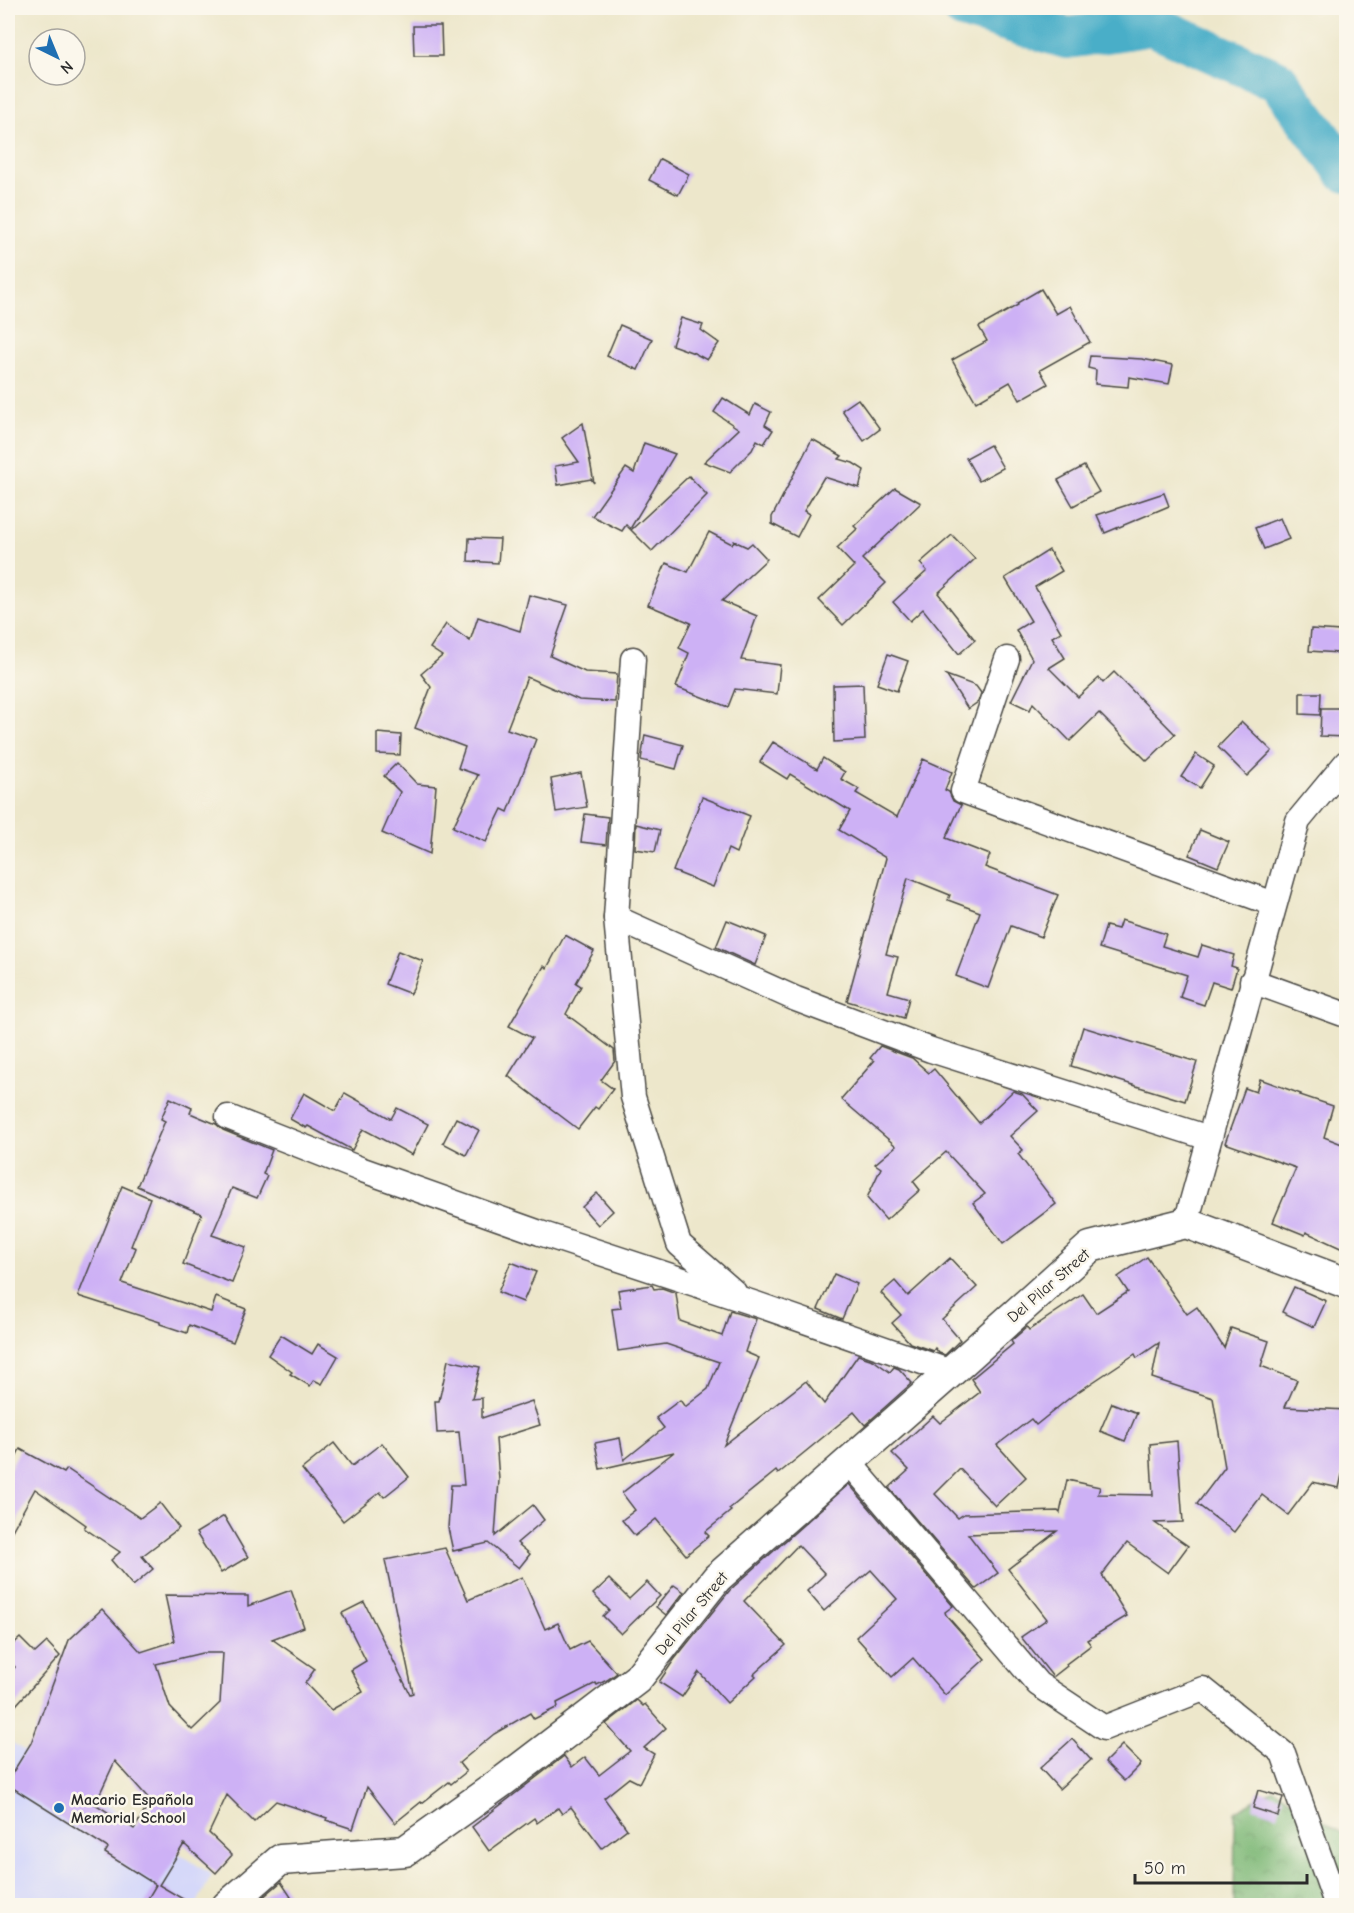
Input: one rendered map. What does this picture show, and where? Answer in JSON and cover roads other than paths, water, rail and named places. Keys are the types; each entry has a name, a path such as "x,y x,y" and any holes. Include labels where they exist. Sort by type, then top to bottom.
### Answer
{"street":[{"path":"633,659 616,918 633,1097 679,1244 742,1300"},
{"path":"1007,659 963,791 1274,904"},
{"path":"1347,763 1298,821 1186,1223 1347,1283"},
{"path":"616,918 796,999 931,1050 1209,1138"},
{"path":"1252,981 1347,1015"},
{"path":"228,1117 383,1177 540,1233 951,1372"},
{"name":"Del Pilar Street","path":"226,1905 280,1860 405,1851 503,1781 637,1678 717,1578 1090,1247 1186,1223"},
{"path":"849,1462 1038,1684 1104,1728 1203,1689 1284,1753 1337,1905"}],"waterway":[{"path":"963,8 1067,38 1152,25 1278,81 1346,172"}],"place":[{"name":"Macario Española Memorial School","path":"59,1808"}]}
